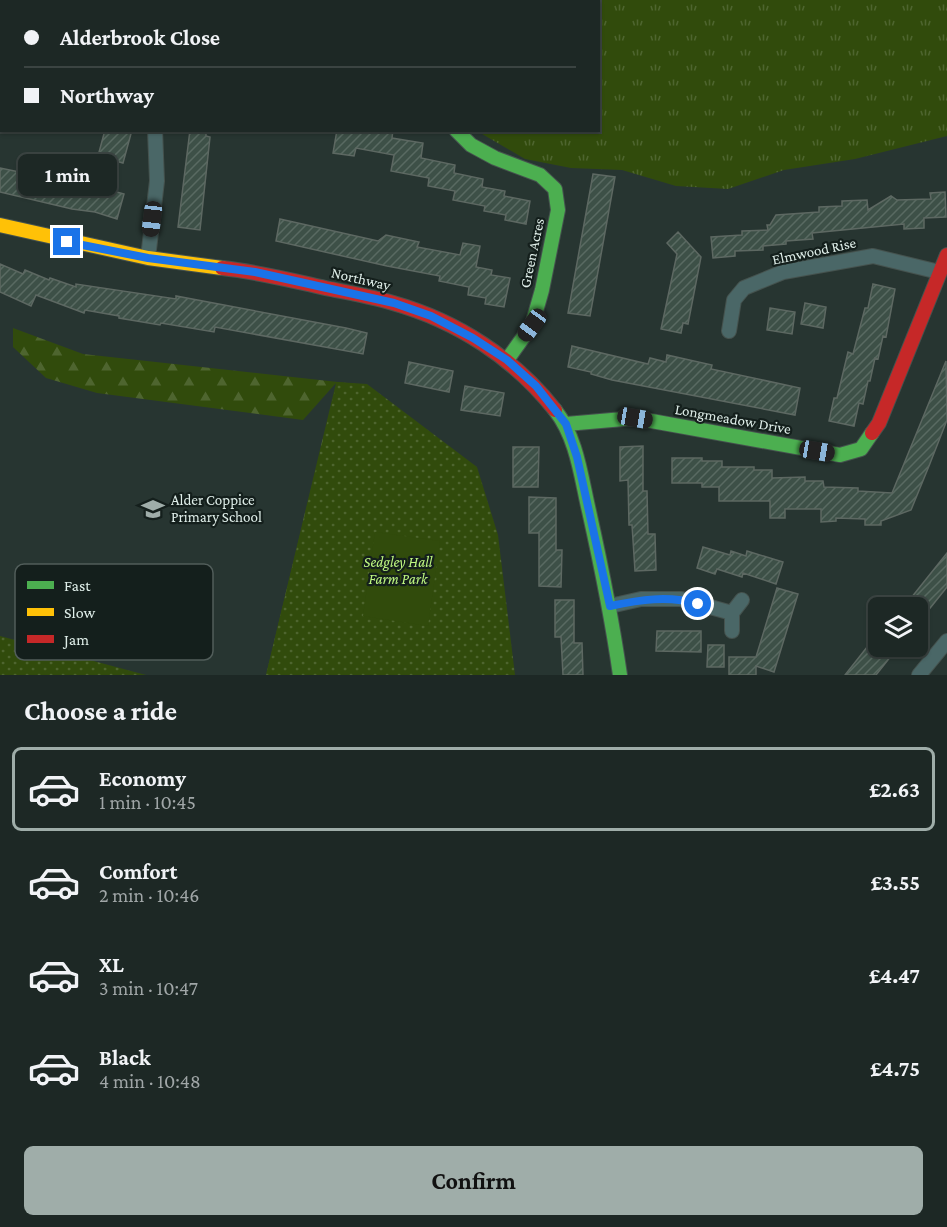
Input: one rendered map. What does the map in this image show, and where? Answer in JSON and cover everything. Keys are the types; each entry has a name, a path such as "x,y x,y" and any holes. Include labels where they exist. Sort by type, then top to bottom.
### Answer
{"street":[{"path":"148,258 157,181 155,132"},
{"name":"Green Acres","path":"458,132 471,145 495,158 540,175 555,189 558,210 542,290 532,325 507,360"},
{"name":"Northway","path":"0,225 148,258 255,272 394,303 431,316 473,338 507,360 536,386 566,424 577,457 610,606 620,675"},
{"name":"Longmeadow Drive","path":"566,424 635,418 840,455 861,449 879,423 947,255"},
{"name":"Elmwood Rise","path":"729,331 734,300 744,288 783,272 873,256 939,272"},
{"path":"610,606 641,599 681,599 732,613"},
{"path":"732,631 732,613 742,600"},
{"path":"920,675 947,641"}],"green space":[{"path":"600,0 947,0 947,136 855,159 784,170 728,189 676,186 622,170 571,168 525,159 479,132 600,132"},
{"path":"13,328 83,354 365,385 266,675 336,383 303,420 97,393 46,378 13,347"},
{"name":"Sedgley Hall Farm Park","path":"337,382 367,384 477,467 498,535 515,675 266,675"},
{"path":"375,532 440,541 428,626 363,616"},
{"path":"0,636 15,640 15,660 90,660 146,675 0,675"}],"building":[{"path":"104,132 131,132 123,163 98,156"},
{"path":"190,132 206,132 206,136 210,137 200,230 178,227"},
{"path":"337,132 393,132 392,138 423,143 421,158 455,165 454,173 483,179 482,187 505,191 504,196 530,201 526,224 505,220 506,215 484,211 485,206 453,200 455,191 428,186 429,178 391,171 394,155 356,148 354,156 333,153"},
{"path":"0,168 58,180 59,176 79,181 78,186 105,192 106,189 124,194 117,219 95,212 72,209 0,192"},
{"path":"593,174 615,177 590,316 568,313"},
{"path":"945,192 946,217 924,218 924,228 904,229 904,224 812,233 813,239 786,241 786,244 763,246 763,250 735,251 735,256 713,258 711,237 742,235 742,231 768,230 767,225 770,225 776,215 819,212 819,207 842,206 842,201 867,200 868,210 891,196 897,200 931,199 930,193"},
{"path":"280,219 378,241 386,235 419,242 417,247 460,255 463,243 480,246 476,267 492,270 491,275 510,278 504,307 485,304 486,298 468,295 469,287 439,281 440,276 276,241"},
{"path":"678,232 701,257 688,324 683,323 681,333 661,329 677,254 667,243"},
{"path":"0,264 23,274 25,270 49,280 50,278 76,287 76,284 176,299 176,296 367,333 363,354 215,327 214,332 161,323 160,325 85,310 84,313 36,295 31,306 0,292"},
{"path":"873,284 895,289 886,337 883,336 878,359 875,358 863,404 859,403 854,426 829,421 848,352 853,354"},
{"path":"805,303 826,307 823,328 801,324"},
{"path":"770,308 795,312 792,334 767,330"},
{"path":"572,346 648,364 650,358 666,362 667,355 712,365 711,369 800,388 795,415 612,380 568,367"},
{"path":"946,361 947,420 929,466 911,510 881,521 881,525 865,525 865,519 836,518 836,521 821,522 821,509 785,509 785,518 770,518 770,501 719,501 719,487 702,487 702,483 672,483 672,458 702,458 702,461 722,461 722,467 754,467 754,470 772,470 772,478 805,477 805,481 823,481 824,487 858,488 858,491 892,493"},
{"path":"409,362 453,371 449,392 405,383"},
{"path":"465,386 504,393 500,416 461,410"},
{"path":"643,446 643,491 647,491 648,534 655,534 656,570 635,571 632,525 629,525 628,480 620,481 620,447"},
{"path":"513,447 539,447 538,487 513,487"},
{"path":"529,497 556,498 556,550 562,550 561,587 539,586 539,533 529,533"},
{"path":"703,547 730,555 731,551 746,556 747,551 783,562 776,584 743,573 742,577 717,569 715,574 697,568"},
{"path":"947,553 947,587 928,611 928,597 912,597"},
{"path":"777,588 798,594 774,672 756,666 756,675 729,675 729,657 756,657"},
{"path":"555,600 574,600 574,643 582,643 583,675 563,675 561,637 555,637"},
{"path":"657,631 701,631 701,652 656,651"},
{"path":"708,645 724,645 724,667 707,667"},
{"path":"868,646 868,657 890,657 876,675 845,675"}],"traffic: fast":[{"path":"458,132 471,145 495,158 540,175 555,189 558,210 542,290 532,325 507,360"},
{"path":"555,410 568,433 581,471 606,592 620,675"},
{"path":"566,424 635,418 840,455 861,449 872,433"}],"traffic: slow":[{"path":"0,225 148,258 222,268"}],"traffic: jam":[{"path":"872,433 879,423 947,255"},
{"path":"222,268 263,274 378,299 440,320 462,331 503,358 539,391 555,410"}],"place":[{"name":"Alder Coppice Primary School","path":"153,509"}],"route":[{"path":"67,242 148,258 255,272 394,303 431,316 473,338 507,360 536,386 566,424 577,457 610,606 641,599 681,599 698,604"}]}
